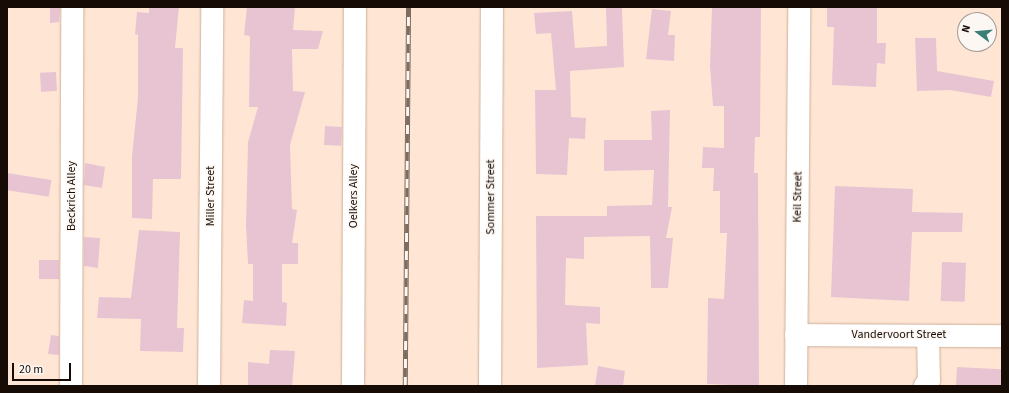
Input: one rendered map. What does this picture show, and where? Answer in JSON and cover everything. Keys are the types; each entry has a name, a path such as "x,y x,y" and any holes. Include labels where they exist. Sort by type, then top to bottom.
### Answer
{"street":[{"name":"Beckrich Alley","path":"71,386 72,7"},
{"name":"Miller Street","path":"209,386 212,7"},
{"name":"Oelkers Alley","path":"353,386 355,7"},
{"name":"Sommer Street","path":"490,386 492,7"},
{"name":"Keil Street","path":"796,386 799,7"},
{"name":"Vandervoort Street","path":"796,335 1002,336"},
{"path":"925,386 929,380 928,336"}],"building":[{"path":"50,7 60,7 59,22 50,23"},
{"path":"149,7 179,7 175,48 183,48 181,179 153,179 152,219 132,218 132,156 138,98 138,35 135,34 137,12 149,13"},
{"path":"247,7 295,7 293,30 323,31 318,49 292,49 293,91 305,92 290,145 292,209 297,210 292,243 298,243 298,264 282,264 282,302 287,303 286,326 242,323 244,300 253,301 253,264 248,264 246,225 248,142 258,107 249,107 250,36 244,35"},
{"path":"606,7 622,7 624,67 570,71 571,117 586,118 585,139 569,138 567,175 536,174 535,90 556,90 551,33 536,34 534,13 572,11 575,48 607,46"},
{"path":"712,7 761,7 760,137 755,137 754,173 758,173 759,386 707,384 708,298 724,299 727,233 720,233 720,191 713,191 714,168 702,168 703,147 724,148 724,106 713,106 710,66"},
{"path":"827,7 877,7 877,43 886,43 885,64 877,63 876,87 832,85 834,27 827,27"},
{"path":"652,9 671,11 668,35 675,35 674,61 646,59"},
{"path":"915,38 936,38 937,71 994,81 991,97 950,90 917,91"},
{"path":"56,72 57,91 41,92 40,73"},
{"path":"670,110 668,207 672,207 666,238 673,238 668,288 651,288 650,236 584,237 584,259 566,258 565,305 600,307 600,324 586,323 588,365 537,368 536,216 607,216 607,206 652,205 654,170 604,171 604,140 652,140 651,111"},
{"path":"325,126 342,127 341,146 324,145"},
{"path":"85,163 105,167 102,188 84,185"},
{"path":"7,173 51,180 49,197 7,190"},
{"path":"835,186 913,189 912,212 963,213 962,232 912,232 909,301 831,297"},
{"path":"139,230 180,232 177,328 184,328 183,352 140,351 141,319 97,318 99,297 131,298"},
{"path":"84,237 100,238 98,268 84,266"},
{"path":"39,260 59,260 59,279 39,279"},
{"path":"942,262 966,263 965,302 941,301"},
{"path":"51,335 59,336 59,355 48,354"},
{"path":"270,350 295,351 292,386 248,386 248,362 269,364"},
{"path":"598,366 625,371 623,386 595,386"},
{"path":"957,367 1002,369 1001,386 956,386"}],"railway":[{"path":"405,386 408,7"}]}
